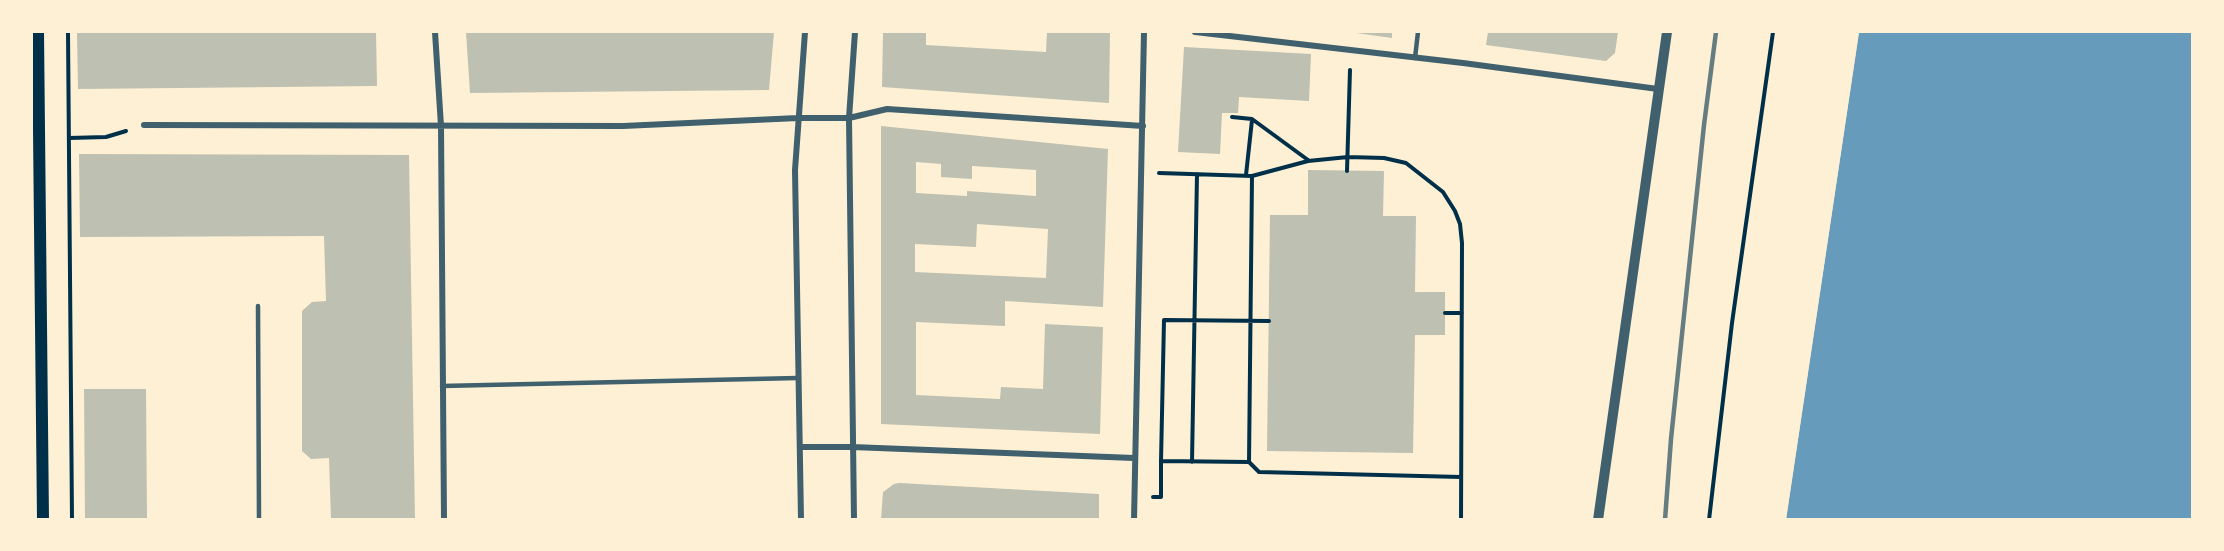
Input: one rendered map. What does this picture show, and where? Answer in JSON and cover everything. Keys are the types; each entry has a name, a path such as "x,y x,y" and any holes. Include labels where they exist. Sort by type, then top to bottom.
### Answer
{"main road":[{"path":"38,32 42,519"}],"street":[{"path":"435,32 441,126 444,519"},
{"path":"801,519 795,170 805,32"},
{"path":"854,519 849,118 855,32"},
{"path":"1134,519 1144,32"},
{"path":"1195,32 1658,89"},
{"path":"1598,519 1666,32"},
{"path":"144,125 624,126 798,118 849,118 886,109 1143,126"},
{"path":"800,447 1134,458"}],"lane":[{"path":"1415,58 1418,32"},
{"path":"258,306 259,519"},
{"path":"442,386 798,378"}],"path":[{"path":"68,32 72,519"},
{"path":"1709,519 1732,323 1773,32"},
{"path":"1347,171 1351,51"},
{"path":"1232,117 1252,119 1308,161"},
{"path":"1246,176 1252,119"},
{"path":"39,139 106,137 144,125"},
{"path":"1172,174 1252,176 1308,161 1384,158 1406,163 1443,192 1460,224 1462,243 1461,519"},
{"path":"1192,462 1197,174"},
{"path":"1249,462 1252,176"},
{"path":"1445,313 1462,313"},
{"path":"1161,461 1164,320 1269,321"},
{"path":"1167,461 1249,462 1259,472 1461,477"}],"water":[{"path":"1859,32 2192,32 2192,519 1786,520"}],"pier":[{"path":"1856,32 1859,32 1786,519 1783,520"}],"building":[{"path":"77,32 376,32 377,86 78,89"},
{"path":"466,32 774,32 769,90 470,93"},
{"path":"883,32 926,32 926,45 1046,52 1047,32 1110,32 1109,103 882,87"},
{"path":"1349,32 1392,32 1392,38"},
{"path":"1488,32 1618,32 1615,53 1606,61 1486,45"},
{"path":"1184,47 1311,54 1309,101 1239,97 1238,113 1222,113 1220,154 1178,152"},
{"path":"881,126 1108,149 1103,307 1005,301 1005,326 916,322 916,395 1000,399 1001,387 1043,389 1045,324 1103,327 1100,434 881,424","holes":["916,162 941,164 941,177 972,179 972,166 1036,170 1036,196 967,191 967,196 916,193","977,224 1048,229 1046,278 915,272 915,244 976,247"]},
{"path":"79,154 409,155 415,520 331,520 329,458 311,459 302,451 302,311 312,302 326,301 324,236 80,237"},
{"path":"1308,170 1384,171 1383,216 1416,216 1415,292 1445,292 1445,335 1415,335 1413,453 1267,451 1270,215 1308,215"},
{"path":"84,389 146,389 147,520 85,520"},
{"path":"899,483 1099,494 1099,520 881,520 883,492"}],"railway":[{"path":"1665,520 1671,439 1716,32"}]}
